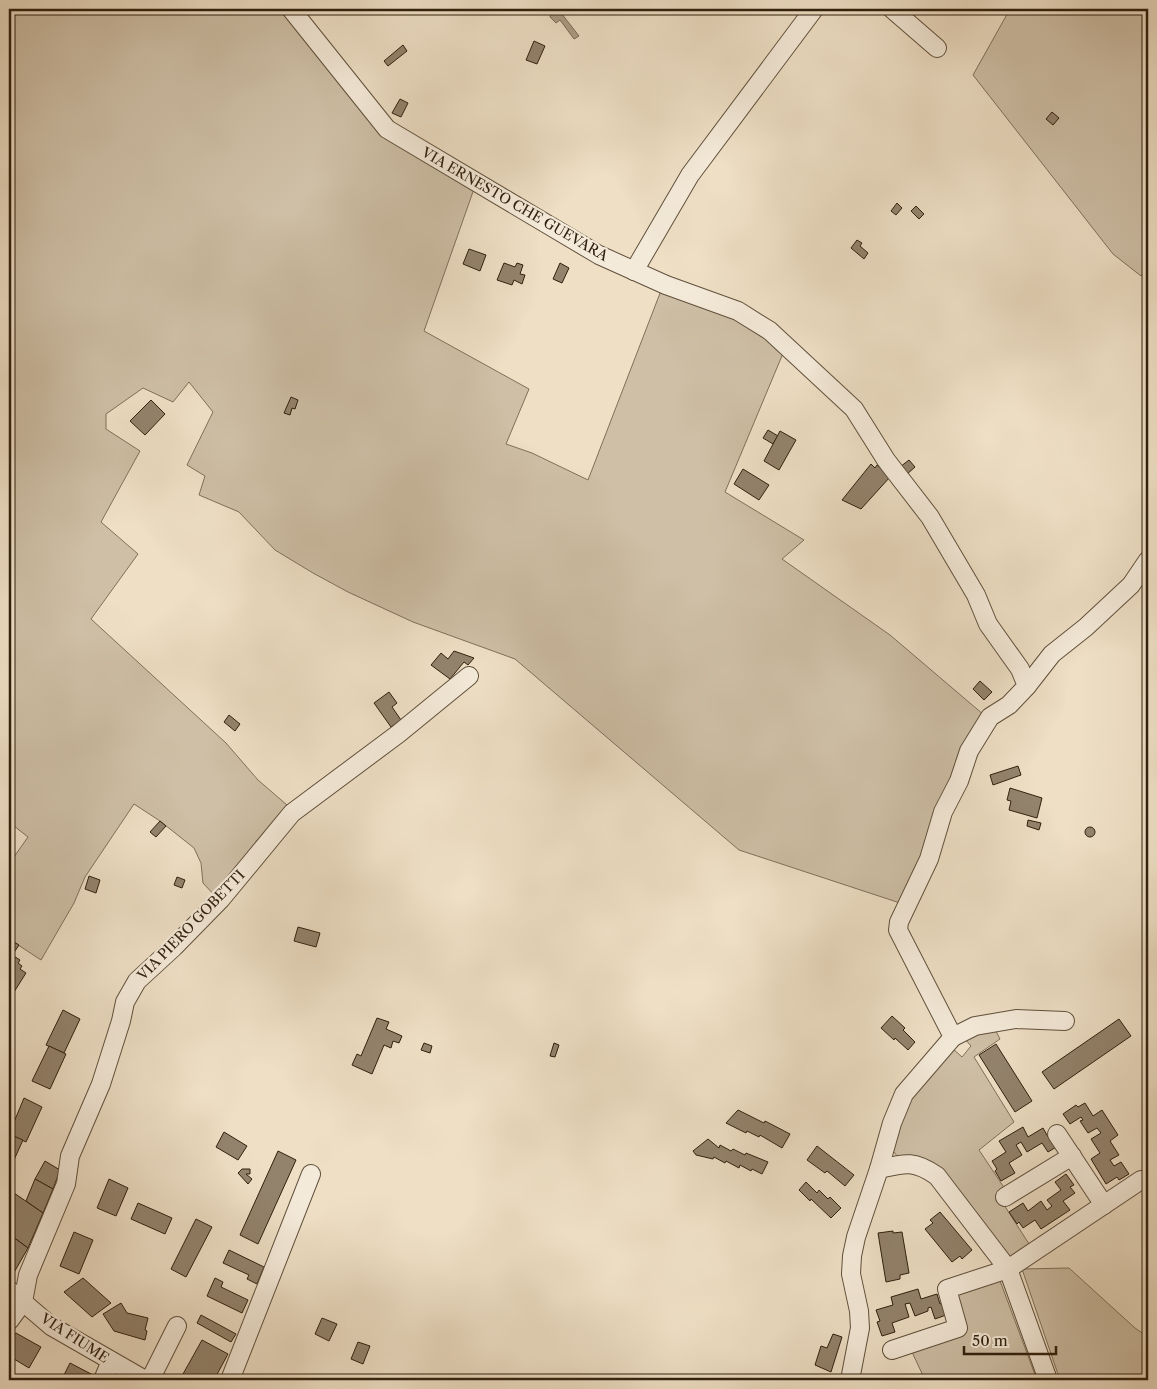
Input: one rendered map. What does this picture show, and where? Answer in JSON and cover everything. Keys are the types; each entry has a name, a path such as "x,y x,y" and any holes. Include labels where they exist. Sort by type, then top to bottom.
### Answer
{"street":[{"name":"VIA ERNESTO CHE GUEVARA","path":"291,9 387,129 591,251 666,285 738,311 770,331 854,410 886,460 930,517 976,595 988,624 1020,669 1027,686"},
{"path":"634,271 690,175 814,9"},
{"path":"892,9 937,48"},
{"path":"953,1037 898,930 899,922 929,859 944,812 959,781 969,751 990,717 1009,705 1027,686 1052,654 1086,627 1131,584 1148,560"},
{"name":"VIA PIERO GOBETTI","path":"23,1302 28,1276 66,1184 70,1156 101,1084 125,1002 137,981 174,947 221,898 292,813 398,734 469,676"},
{"path":"850,1380 860,1328 859,1311 851,1274 852,1256 856,1237 892,1123 904,1094 953,1037 976,1026 1016,1019 1065,1022"},
{"path":"1057,1134 1104,1205"},
{"path":"1005,1198 1072,1156"},
{"path":"879,1169 901,1164 916,1164 928,1169 937,1176 1008,1269 1048,1380"},
{"path":"230,1380 310,1174"},
{"path":"892,1350 958,1328 947,1289 1008,1269 1141,1180"},
{"name":"VIA FIUME","path":"9,1290 51,1326 145,1380"},
{"path":"9,1321 23,1302"},
{"path":"150,1380 177,1326"},
{"path":"103,1380 112,1361"}],"shaded area":[{"path":"9,9 287,9 381,128 475,186 424,331 529,389 506,444 532,453 588,480 662,288 736,315 784,351 725,492 804,540 782,559 890,635 984,715 924,859 900,903 739,850 515,659 413,622 348,592 275,550 239,512 199,495 205,476 187,465 213,412 189,382 173,402 143,388 106,414 106,429 140,451 101,522 138,554 91,619 226,743 258,780 287,805 290,810 217,898 203,883 201,863 194,848 160,821 134,804 85,877 74,903 41,960 9,939 9,864 28,837 9,822"},
{"path":"552,9 558,9 579,36 574,39 560,20 556,23 550,17"},
{"path":"1010,9 1148,9 1148,265 1141,276 1113,254 973,75"},
{"path":"994,1027 1000,1039 974,1057 1014,1122 979,1150 1005,1189 997,1194 1031,1247 1013,1260 943,1173 897,1156 891,1148 909,1095 952,1048 962,1057 971,1046 964,1038"},
{"path":"1069,1268 1135,1328 1148,1337 1148,1380 1060,1380 1022,1269"},
{"path":"999,1278 1037,1380 925,1380 912,1352 965,1332 954,1295"}],"building":[{"path":"534,41 545,46 537,64 526,60"},
{"path":"403,45 407,51 388,66 384,61"},
{"path":"400,99 408,103 401,117 392,113"},
{"path":"1052,112 1059,118 1053,125 1046,119"},
{"path":"897,203 902,208 896,215 891,211"},
{"path":"916,206 924,214 919,219 911,211"},
{"path":"857,240 862,243 860,246 868,253 864,259 851,248"},
{"path":"469,249 486,255 480,271 463,264"},
{"path":"504,263 515,267 517,263 523,265 520,274 525,275 522,284 514,280 512,285 497,280"},
{"path":"560,263 569,268 562,283 553,279"},
{"path":"291,397 298,400 295,409 292,408 290,415 284,413"},
{"path":"151,400 165,414 145,435 130,421"},
{"path":"768,430 778,436 773,444 763,438"},
{"path":"780,431 796,440 779,470 764,461"},
{"path":"909,460 915,467 906,475 900,467"},
{"path":"871,464 875,468 877,465 890,477 861,509 842,500"},
{"path":"743,469 769,485 759,500 734,484"},
{"path":"454,651 474,658 468,665 464,662 450,679 431,665 441,653 448,659"},
{"path":"980,681 992,692 984,700 973,689"},
{"path":"389,692 397,703 392,707 401,720 391,727 374,703"},
{"path":"229,715 240,724 235,731 224,722"},
{"path":"1018,766 1021,775 993,785 990,775"},
{"path":"1010,788 1042,798 1037,818 1009,810 1011,801 1007,800"},
{"path":"1028,820 1041,823 1039,830 1027,826"},
{"path":"160,821 166,826 156,837 150,832"},
{"path":"1088,827 1092,827 1095,832 1094,836 1088,837 1085,834 1085,830"},
{"path":"89,876 100,880 96,893 85,889"},
{"path":"177,877 185,880 182,888 174,885"},
{"path":"298,927 320,933 316,947 294,941"},
{"path":"11,940 19,945 9,960 9,944"},
{"path":"12,955 20,960 18,963 22,966 20,969 26,973 9,1000 9,960"},
{"path":"63,1010 80,1019 64,1053 46,1045"},
{"path":"892,1016 905,1028 903,1030 915,1042 908,1050 881,1028"},
{"path":"377,1018 389,1022 386,1029 402,1036 399,1043 393,1041 391,1048 384,1045 372,1074 352,1065 357,1054 361,1056"},
{"path":"1119,1019 1131,1036 1054,1089 1042,1072"},
{"path":"424,1043 432,1046 430,1053 421,1050"},
{"path":"554,1043 559,1045 555,1057 550,1056"},
{"path":"996,1044 1032,1101 1015,1112 979,1055"},
{"path":"49,1046 66,1054 50,1089 32,1081"},
{"path":"24,1098 42,1107 26,1142 9,1134"},
{"path":"1085,1103 1093,1116 1102,1110 1118,1135 1110,1141 1119,1155 1110,1160 1114,1166 1121,1162 1129,1174 1119,1180 1117,1177 1106,1184 1091,1159 1100,1153 1091,1139 1101,1133 1097,1128 1088,1133 1080,1121 1083,1120 1081,1117 1070,1124 1063,1114 1076,1105 1078,1107"},
{"path":"738,1110 790,1134 782,1148 760,1135 759,1137 747,1131 746,1133 726,1123"},
{"path":"1023,1127 1028,1137 1043,1128 1048,1137 1051,1134 1058,1146 1048,1152 1042,1143 1027,1152 1021,1142 1016,1145 1022,1155 1009,1163 1015,1173 1001,1181 992,1161 1006,1152 999,1141"},
{"path":"224,1132 247,1146 238,1160 216,1147"},
{"path":"9,1134 23,1140 9,1171"},
{"path":"708,1139 719,1148 720,1145 731,1151 733,1149 768,1162 762,1174 740,1165 739,1168 714,1157 713,1159 696,1155 693,1151"},
{"path":"817,1146 854,1175 845,1186 827,1171 825,1173 807,1160"},
{"path":"278,1151 296,1160 258,1244 240,1235"},
{"path":"45,1161 60,1170 53,1189 35,1179"},
{"path":"242,1169 250,1169 250,1174 246,1174 252,1179 248,1184 238,1173"},
{"path":"1066,1174 1074,1185 1070,1187 1075,1193 1063,1201 1070,1210 1041,1229 1035,1220 1023,1228 1019,1222 1017,1224 1009,1212 1023,1203 1028,1211 1041,1201 1047,1210 1052,1206 1047,1200 1061,1190 1055,1182"},
{"path":"35,1179 53,1189 43,1213 26,1201"},
{"path":"109,1179 128,1188 116,1216 97,1208"},
{"path":"806,1182 817,1193 819,1190 828,1199 830,1197 841,1208 831,1218 799,1190"},
{"path":"14,1193 43,1213 28,1248 9,1234 9,1203"},
{"path":"138,1203 172,1218 165,1234 131,1219"},
{"path":"940,1212 972,1250 962,1259 960,1256 952,1262 925,1229 933,1223 930,1220"},
{"path":"196,1219 212,1227 186,1277 171,1269"},
{"path":"893,1231 893,1233 902,1232 909,1273 900,1275 900,1279 886,1282 878,1233"},
{"path":"74,1232 93,1240 79,1274 60,1266"},
{"path":"9,1234 28,1248 12,1276 9,1273"},
{"path":"229,1250 264,1267 257,1284 247,1279 249,1275 223,1263"},
{"path":"83,1278 111,1303 92,1317 64,1292"},
{"path":"215,1278 223,1282 221,1287 248,1300 242,1313 207,1296"},
{"path":"918,1289 921,1299 937,1294 946,1315 935,1319 931,1307 928,1308 928,1311 915,1316 910,1303 905,1304 909,1317 892,1323 895,1332 882,1336 877,1322 880,1321 876,1310 893,1305 891,1297"},
{"path":"121,1303 127,1313 148,1318 145,1340 114,1331 103,1314"},
{"path":"201,1315 236,1334 231,1342 197,1323"},
{"path":"322,1318 337,1324 329,1341 315,1334"},
{"path":"16,1333 41,1347 29,1368 9,1356 9,1338"},
{"path":"833,1334 842,1337 831,1372 815,1365 821,1346 827,1348"},
{"path":"202,1340 228,1354 214,1380 194,1380 183,1374"},
{"path":"358,1342 370,1346 363,1364 351,1359"},
{"path":"70,1363 95,1376 92,1380 62,1379"}]}
